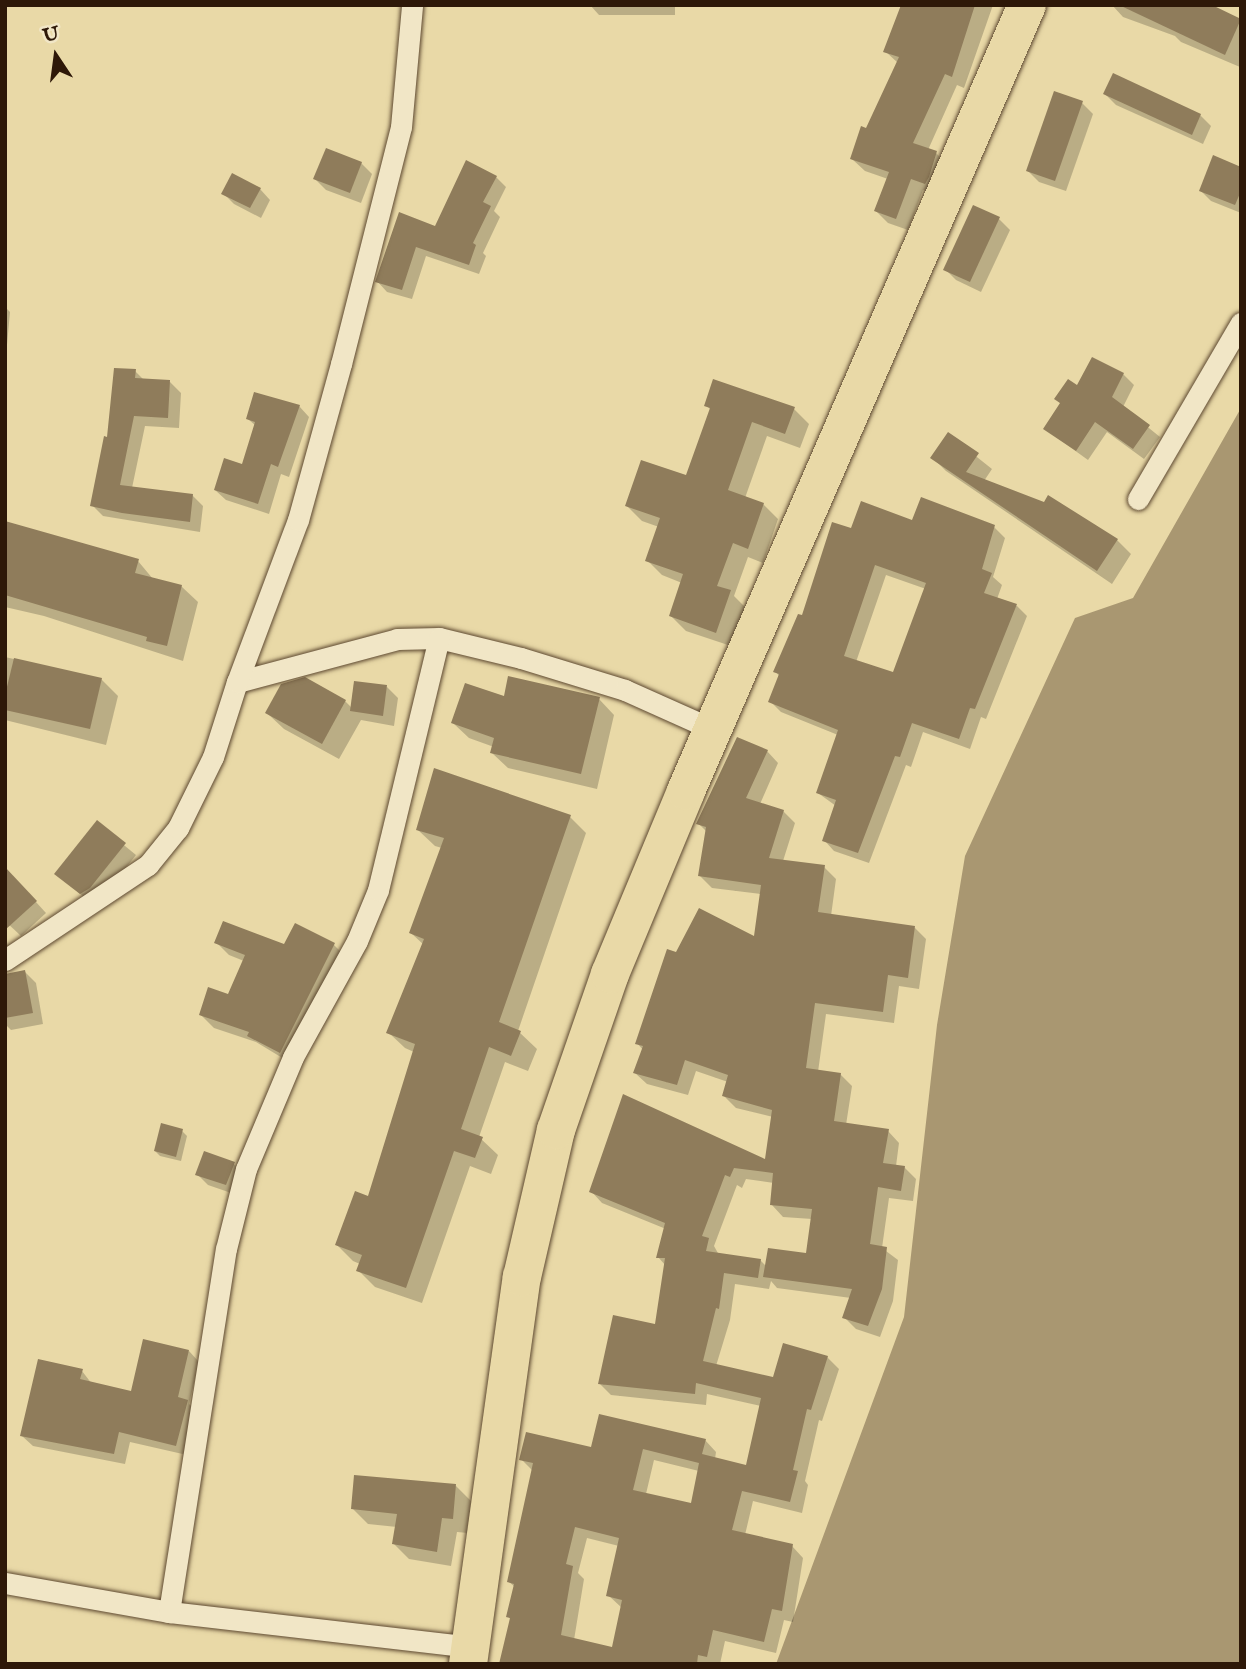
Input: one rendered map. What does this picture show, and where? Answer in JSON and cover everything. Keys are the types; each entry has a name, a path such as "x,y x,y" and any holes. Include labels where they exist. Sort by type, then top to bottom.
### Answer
{"highway":[{"path":"469,1655 522,1277 556,1130 610,974 712,729 1027,5"}],"street":[{"path":"5,960 148,865 178,828 214,757 237,682 298,520 341,364 401,127 412,5"},
{"path":"1138,499 1241,323"},
{"path":"237,682 397,639 439,638 522,658 625,690 712,729"},
{"path":"169,1612 226,1249 246,1169 293,1057 357,941 378,890 439,638"},
{"path":"5,1583 169,1612 469,1655"}],"shaded area":[{"path":"1241,408 1241,1664 776,1664 904,1317 937,1025 965,856 1075,618 1133,598"}],"building":[{"path":"901,5 975,5 952,77 945,74 913,143 937,151 929,177 925,184 911,179 896,219 874,211 889,172 850,159 861,126 866,128 899,57 883,52"},
{"path":"1119,5 1212,5 1241,19 1225,55"},
{"path":"1113,73 1201,114 1192,135 1103,94"},
{"path":"1054,91 1083,101 1055,181 1026,171"},
{"path":"326,148 362,162 350,193 313,179"},
{"path":"1213,155 1241,167 1241,191 1235,205 1199,191"},
{"path":"466,160 497,176 483,202 491,206 473,243 476,245 469,265 416,247 402,290 375,282 399,212 435,226"},
{"path":"232,173 261,188 250,208 221,194"},
{"path":"973,205 1000,217 970,282 943,270"},
{"path":"1092,357 1124,373 1112,397 1150,425 1133,449 1095,422 1076,451 1043,429 1060,403 1054,399 1068,379 1077,385"},
{"path":"114,368 136,369 135,378 170,380 168,418 134,416 120,485 193,494 190,522 90,506 104,436 107,437"},
{"path":"713,379 795,407 785,434 752,422 728,490 764,503 748,549 733,543 717,586 731,590 716,633 669,616 683,574 645,561 660,518 625,506 641,460 686,475 710,408 704,406"},
{"path":"254,392 300,405 278,467 271,464 258,504 214,490 224,458 242,464 255,422 246,419"},
{"path":"948,432 979,453 966,472 1044,502 1048,495 1118,539 1097,571 930,458"},
{"path":"921,497 995,525 982,569 992,573 984,593 1017,604 975,709 970,708 959,739 912,723 900,757 895,756 858,853 822,841 836,800 816,793 838,730 768,702 779,674 773,672 798,614 802,615 832,522 851,528 861,501 912,520","holes":["875,565 926,583 893,672 844,656"]},
{"path":"5,521 139,559 135,573 182,585 167,646 146,641 147,637 5,595"},
{"path":"14,658 102,678 90,729 5,710 5,695"},
{"path":"508,676 600,697 581,774 490,753 494,738 451,723 465,683 504,696"},
{"path":"305,677 346,700 322,744 265,713 281,684"},
{"path":"354,681 387,685 383,716 350,711"},
{"path":"737,737 768,750 746,798 784,810 769,858 825,865 818,912 915,926 908,978 888,975 883,1012 815,1003 806,1068 841,1073 834,1121 889,1129 883,1163 905,1166 901,1191 878,1187 870,1244 887,1247 882,1289 868,1326 842,1318 852,1289 763,1277 768,1248 806,1253 812,1209 770,1205 773,1173 734,1168 730,1177 725,1175 702,1236 709,1238 706,1251 761,1259 758,1278 724,1273 719,1309 716,1308 703,1361 773,1377 783,1343 828,1356 811,1410 807,1409 793,1470 798,1471 790,1502 742,1491 732,1530 793,1544 782,1611 772,1609 764,1642 713,1630 707,1657 698,1655 697,1664 499,1664 510,1618 506,1617 514,1584 507,1582 533,1463 519,1460 526,1432 591,1447 599,1414 706,1439 702,1454 746,1465 761,1398 696,1383 695,1394 598,1384 613,1315 655,1324 665,1258 656,1258 665,1223 589,1192 623,1094 765,1159 772,1110 722,1096 728,1075 685,1060 677,1085 633,1073 643,1046 635,1044 667,949 676,952 699,908 754,936 761,885 698,876 706,827 696,824","holes":["643,1449 699,1463 691,1503 633,1490","575,1527 619,1538 606,1596 622,1600 612,1647 561,1635 573,1566 566,1564"]},
{"path":"434,768 571,815 499,1022 521,1031 511,1056 489,1047 461,1129 483,1137 475,1158 454,1151 406,1288 356,1271 362,1255 335,1245 355,1191 368,1196 415,1044 386,1033 424,939 409,933 444,838 416,830"},
{"path":"97,820 126,843 90,888 80,894 54,874"},
{"path":"5,867 37,901 5,930"},
{"path":"223,921 284,944 295,923 335,943 280,1053 247,1036 249,1032 199,1015 208,987 228,994 245,955 214,943"},
{"path":"25,970 33,1013 5,1018 5,974"},
{"path":"161,1123 183,1129 176,1157 154,1151"},
{"path":"204,1151 235,1162 226,1185 195,1175"},
{"path":"143,1339 189,1350 178,1397 188,1400 176,1446 119,1432 114,1454 20,1436 38,1359 83,1369 80,1379 131,1391"},
{"path":"354,1475 456,1484 453,1519 442,1518 437,1552 392,1544 397,1514 351,1509"}]}
